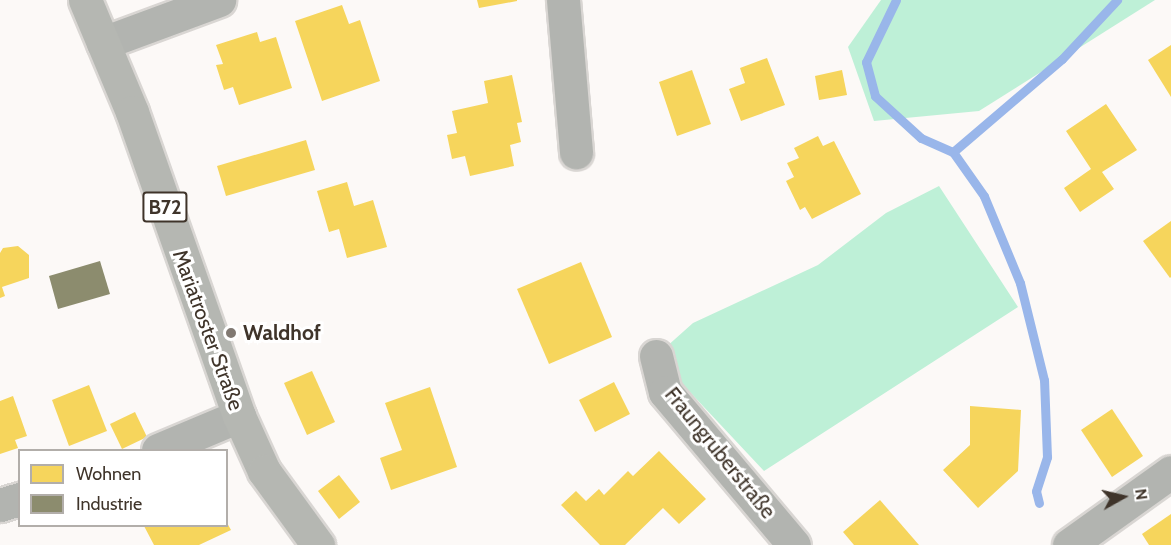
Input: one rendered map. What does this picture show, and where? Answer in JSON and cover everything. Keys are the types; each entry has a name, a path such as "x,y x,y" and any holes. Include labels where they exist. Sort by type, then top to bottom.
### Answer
{"main road":[{"name":"Mariatroster Straße","path":"85,0 132,112 239,416 264,471 318,545"}],"street":[{"path":"104,43 219,0"},
{"path":"562,0 576,152"},
{"name":"Fraungruberstraße","path":"656,356 665,392 794,545"},
{"path":"160,449 239,416"},
{"path":"1069,545 1171,472"},
{"path":"0,505 18,500"}],"green space":[{"path":"881,0 1155,0 979,111 874,121 848,47"},
{"path":"939,186 1018,307 764,471 656,356 693,323 818,265 886,213"}],"building: Wohnen":[{"path":"477,0 517,0 517,1 479,8"},
{"path":"342,5 349,24 360,20 380,81 322,101 295,21"},
{"path":"257,32 260,42 276,37 292,88 239,105 233,87 224,90 216,65 223,64 216,45"},
{"path":"1171,45 1171,97 1148,60"},
{"path":"767,58 785,105 741,121 729,89 745,83 740,68"},
{"path":"692,70 711,124 677,136 659,82"},
{"path":"842,70 847,95 819,100 815,76"},
{"path":"512,75 522,122 517,123 521,142 510,145 514,166 470,176 465,156 452,159 447,135 457,133 452,111 488,103 484,81"},
{"path":"1106,104 1137,150 1102,172 1114,189 1080,212 1064,188 1091,169 1066,131"},
{"path":"818,136 823,146 834,141 861,194 812,219 805,207 800,210 786,181 794,177 787,163 799,158 794,148"},
{"path":"306,140 315,170 226,196 217,166"},
{"path":"347,182 354,206 373,200 387,247 347,258 339,229 329,232 317,191"},
{"path":"1171,221 1171,277 1170,278 1143,241"},
{"path":"18,246 29,255 29,278 2,287 5,296 0,298 0,253 3,248"},
{"path":"581,262 612,337 549,364 517,289"},
{"path":"312,371 335,422 307,435 284,383"},
{"path":"614,382 630,414 595,432 579,400"},
{"path":"89,385 107,431 69,446 52,400"},
{"path":"430,387 457,467 391,490 380,458 402,450 385,403"},
{"path":"13,396 27,436 15,440 18,448 0,454 0,401"},
{"path":"970,406 1021,410 1018,471 978,508 943,470 970,445"},
{"path":"1112,409 1143,456 1112,477 1081,430"},
{"path":"135,412 147,437 122,449 110,424"},
{"path":"659,451 706,499 679,524 663,508 625,545 600,545 561,505 576,491 586,501 599,489 604,495 628,471 633,476"},
{"path":"339,475 360,502 339,519 318,491"},
{"path":"880,500 919,545 854,545 843,532"},
{"path":"1171,514 1171,545 1149,545 1142,534"},
{"path":"228,525 231,530 199,545 154,545 145,527 228,527"}],"building: Industrie":[{"path":"100,261 110,294 58,309 49,276"}],"waterway":[{"path":"896,0 866,62 875,96 921,138 953,152"},
{"path":"1039,503 1036,491 1047,457 1044,380 1020,283 984,196 953,152 1062,59 1117,0"}],"place":[{"name":"Waldhof","path":"231,333"}]}
